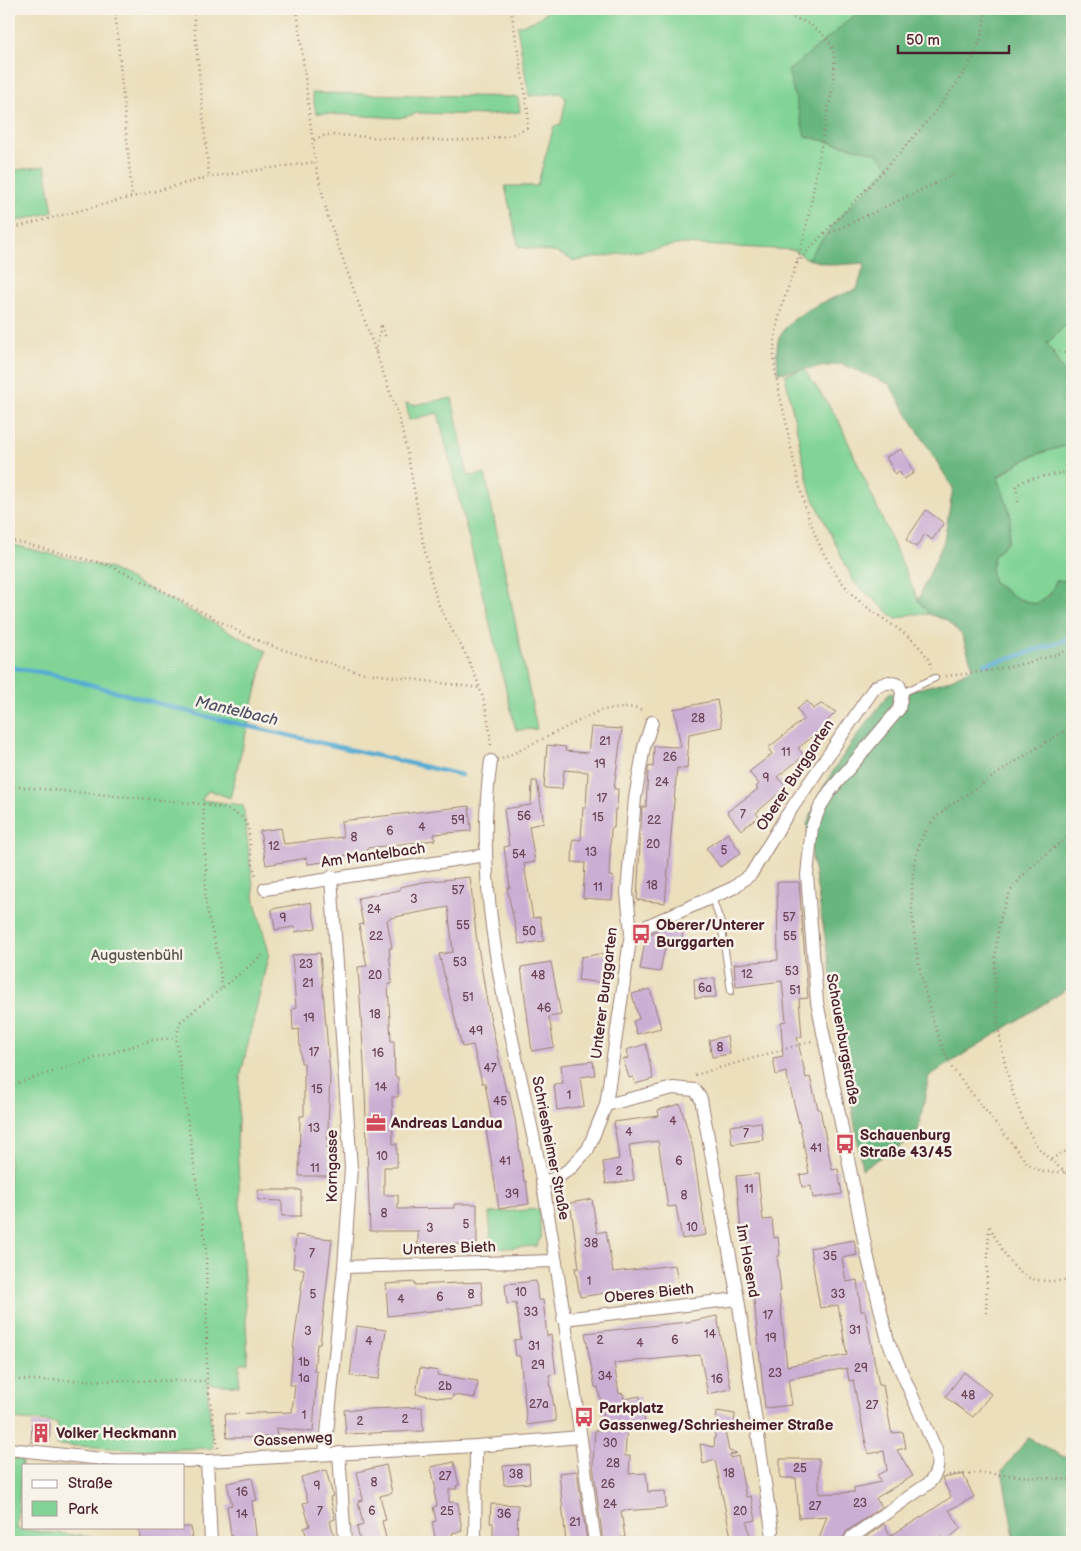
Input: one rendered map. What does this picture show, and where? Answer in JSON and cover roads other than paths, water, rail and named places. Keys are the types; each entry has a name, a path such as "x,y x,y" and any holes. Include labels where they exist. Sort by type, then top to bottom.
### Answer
{"street":[{"name":"Oberer Burggarten","path":"631,933 712,898 732,888 750,874 790,810 875,687 880,684 895,683 900,685 902,693"},
{"name":"Schauenburgstraße","path":"849,1542 852,1537 919,1491 935,1476 938,1464 936,1450 888,1341 866,1250 817,1002 807,875 812,828 820,808 830,790 899,709 902,693"},
{"name":"Unterer Burggarten","path":"542,1182 557,1178 572,1167 588,1149 606,1106 631,933 627,892 634,798 644,746 652,722"},
{"name":"Schriesheimer Straße","path":"491,761 488,786 486,855 494,947 542,1182 594,1542"},
{"name":"Am Mantelbach","path":"265,889 331,877 486,855"},
{"name":"Korngasse","path":"325,1453 344,1267 351,1168 331,877"},
{"name":"Im Hosend","path":"606,1106 673,1088 695,1090 701,1099 738,1299 772,1531"},
{"name":"Unteres Bieth","path":"344,1267 554,1261"},
{"name":"Oberes Bieth","path":"563,1319 738,1299"},
{"name":"Gassenweg","path":"9,1449 120,1460 214,1460 476,1446 580,1437"},
{"path":"475,1542 476,1446"},
{"path":"338,1453 346,1542"},
{"path":"211,1542 214,1460"}],"lane":[{"path":"902,693 935,678"},
{"path":"712,898 721,923 731,990"}],"waterway":[{"name":"Mantelbach","path":"984,664 1015,657 1072,638"},
{"name":"Mantelbach","path":"9,667 52,674 200,715 461,775"}],"place":[{"name":"Oberer/Unterer Burggarten","path":"641,934"},
{"name":"Andreas Landua","path":"376,1123"},
{"name":"Schauenburg Straße 43/45","path":"845,1144"},
{"name":"Parkplatz Gassenweg/Schriesheimer Straße","path":"584,1417"},
{"name":"Volker Heckmann","path":"41,1433"}],"park label":[{"name":"Augustenbühl","path":"137,955"}]}
